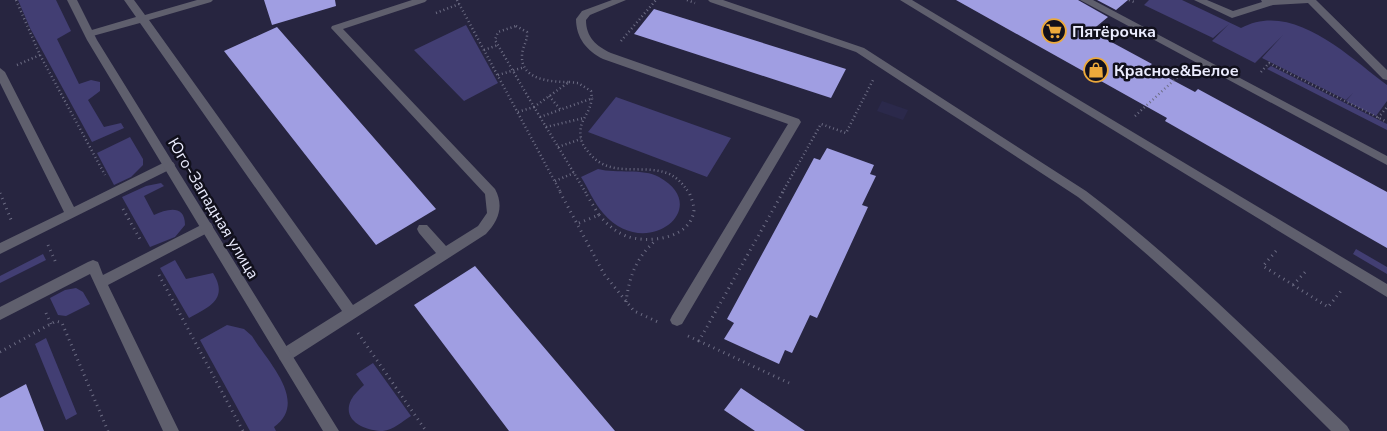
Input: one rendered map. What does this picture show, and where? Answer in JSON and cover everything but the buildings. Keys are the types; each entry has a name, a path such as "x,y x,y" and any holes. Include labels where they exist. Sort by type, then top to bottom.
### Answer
{"street":[{"name":"Юго-Западная улица","path":"72,0 89,34 331,431"},
{"path":"129,0 351,313"},
{"path":"89,34 208,0"},
{"path":"285,355 482,230 493,218 495,203 491,192 336,28 422,0"},
{"path":"621,0 586,13 580,19 583,34 592,48 607,56 795,122 672,323"},
{"path":"713,0 860,50 1082,194 1118,220 1160,258 1342,431"},
{"path":"905,0 1387,291"},
{"path":"1085,0 1387,161"},
{"path":"1199,0 1232,15 1269,1 1310,0 1387,76"},
{"path":"0,72 71,214"},
{"path":"0,249 170,165"},
{"path":"100,283 207,227"},
{"path":"422,229 445,254"},
{"path":"0,314 93,266 172,431"}],"path":[{"path":"16,0 40,55 243,431"},
{"path":"457,0 579,223 604,274 634,311 672,323"},
{"path":"607,56 656,0"},
{"path":"686,0 696,3"},
{"path":"1129,0 1134,2"},
{"path":"516,26 526,30 528,36 522,56 530,74 543,81 569,82 585,86 593,98 581,126 581,139 588,154 595,162 608,168 660,170 677,178 687,188 694,201 693,216 690,222 676,234 656,240 644,240 624,236 608,227 540,118 498,45 496,36 503,29 516,26"},
{"path":"484,50 498,45"},
{"path":"16,65 40,55"},
{"path":"1247,87 1269,63 1387,122"},
{"path":"498,76 525,66"},
{"path":"1135,117 1184,71"},
{"path":"699,341 821,124 846,133 876,74"},
{"path":"518,112 534,107 569,82"},
{"path":"550,96 560,109"},
{"path":"540,118 593,98"},
{"path":"1378,118 1387,107"},
{"path":"546,126 584,118"},
{"path":"558,147 581,139"},
{"path":"555,181 574,173"},
{"path":"0,193 13,223 6,226"},
{"path":"579,223 599,215"},
{"path":"626,302 629,277 636,261 645,249 656,240"},
{"path":"1276,251 1263,266 1328,307 1341,292"},
{"path":"1294,285 1307,270"},
{"path":"0,352 56,321 62,323 108,431"},
{"path":"683,333 789,382"}],"shaded area":[{"path":"18,0 56,0 71,31 57,39 79,84 91,80 100,82 100,91 88,100 104,127 121,123 124,128 92,142 30,28"},
{"path":"1149,0 1182,0 1241,28 1261,21 1280,21 1300,26 1338,47 1387,85 1387,101 1376,116 1346,101 1353,93 1346,100 1262,58 1283,35 1255,63 1212,41 1229,24 1213,38 1144,5"},
{"path":"466,25 498,83 464,101 414,50"},
{"path":"1271,66 1387,124 1387,130 1267,69"},
{"path":"616,97 731,138 707,177 588,132"},
{"path":"882,101 908,110 903,120 877,111"},
{"path":"130,137 143,159 143,165 131,177 114,185 97,153"},
{"path":"598,169 638,172 653,174 659,177 674,189 680,203 677,215 668,225 654,232 637,233 620,227 603,213 581,177"},
{"path":"161,183 164,186 144,196 154,215 170,210 179,211 184,218 185,225 175,237 150,247 122,197 146,186"},
{"path":"1356,249 1387,267 1387,274 1353,254"},
{"path":"43,254 46,260 0,283 0,276"},
{"path":"175,260 186,279 213,273 219,289 218,296 210,306 189,318 160,268"},
{"path":"76,288 83,292 90,304 66,316 58,315 50,298 65,290"},
{"path":"227,325 244,329 252,336 282,382 287,394 288,406 284,417 274,427 276,431 250,431 200,340"},
{"path":"46,338 77,414 66,420 35,344"},
{"path":"373,363 411,416 394,427 383,431 363,427 352,419 349,414 351,400 364,385 356,374"}],"place":[{"name":"Пятёрочка","path":"1054,31"},
{"name":"Красное&Белое","path":"1096,70"}]}
